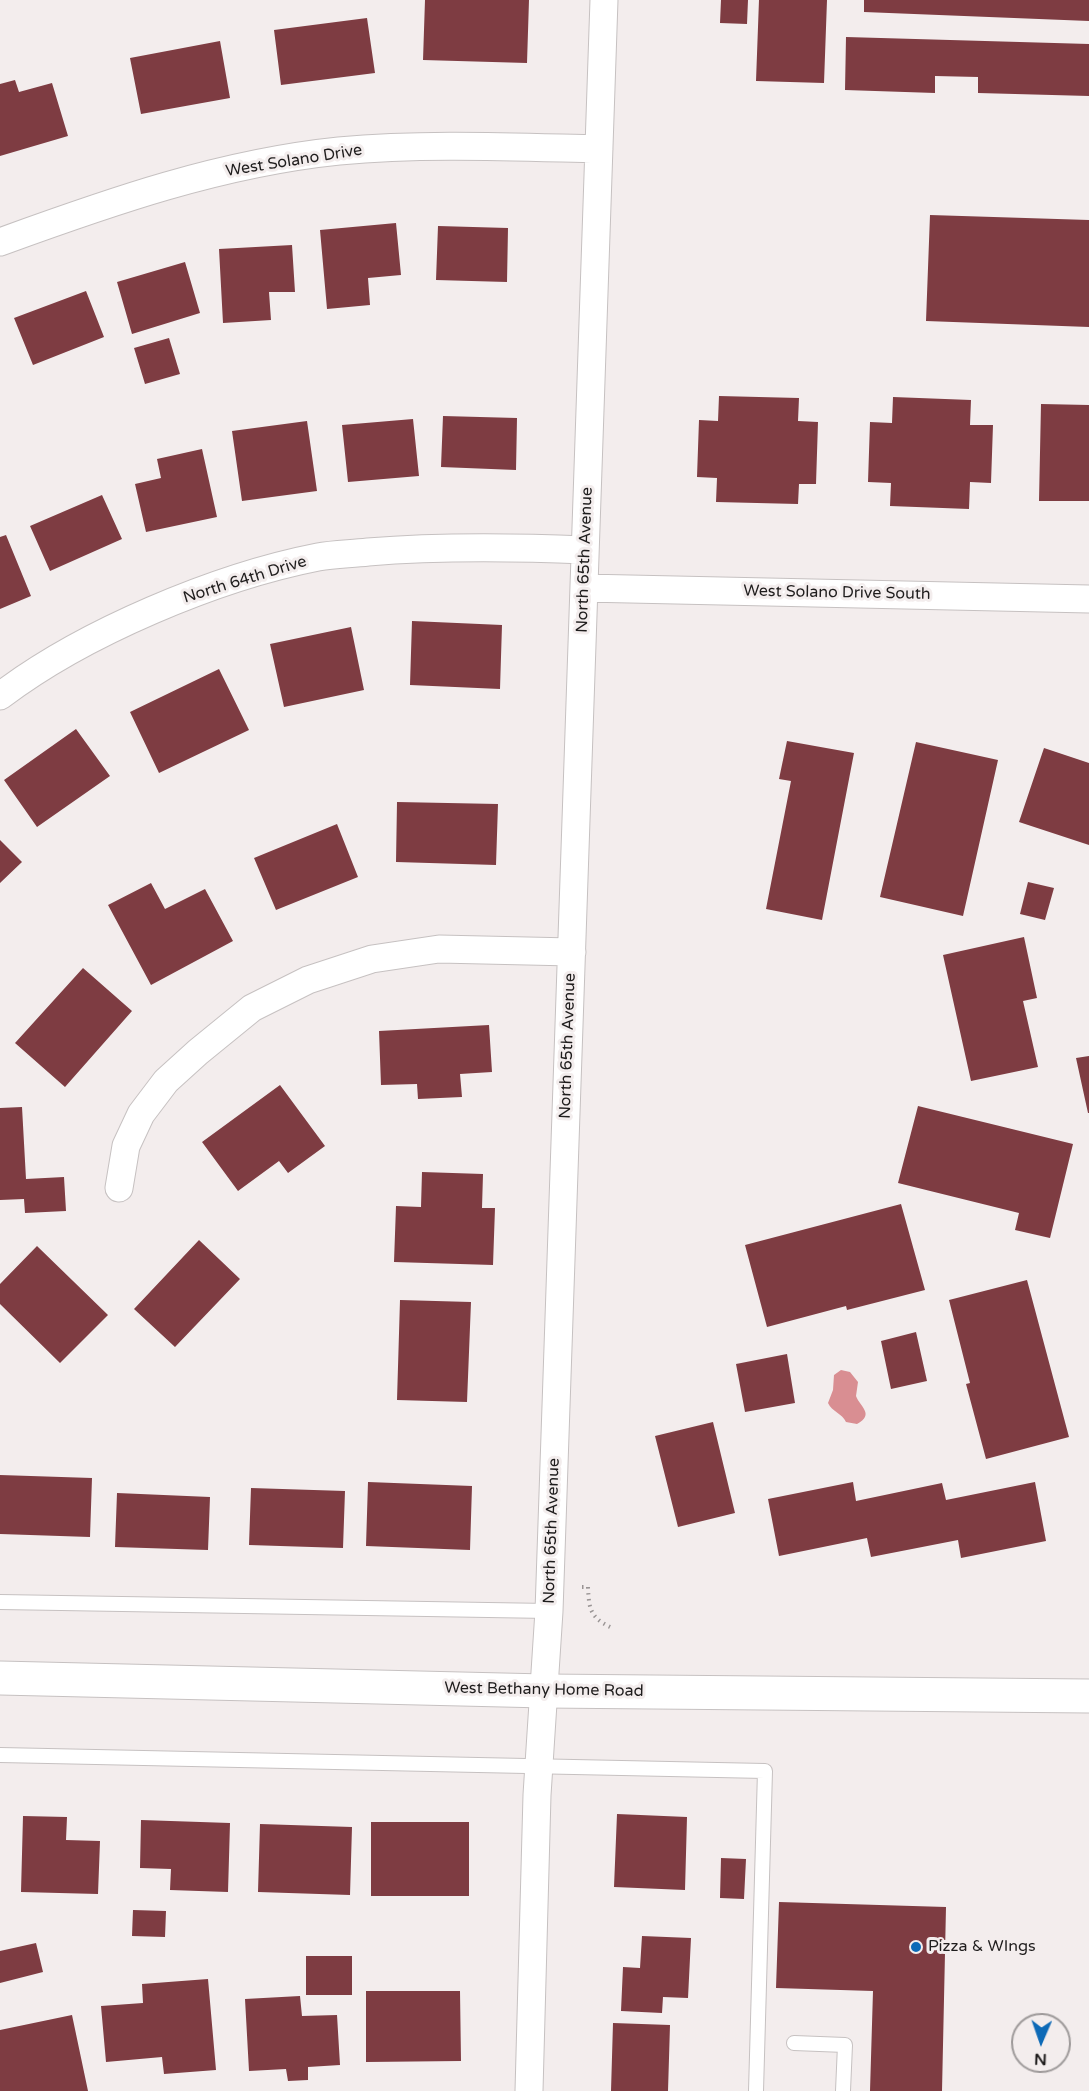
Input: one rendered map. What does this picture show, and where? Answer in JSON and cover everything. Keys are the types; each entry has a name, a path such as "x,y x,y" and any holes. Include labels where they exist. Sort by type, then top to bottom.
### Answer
{"main road":[{"name":"West Bethany Home Road","path":"0,1678 545,1691 1089,1696"}],"street":[{"name":"North 65th Avenue","path":"529,2091 539,1766 549,1611 604,0"},
{"name":"West Solano Drive","path":"0,242 184,179 291,158 337,151 412,146 598,149"},
{"name":"North 64th Drive","path":"0,696 17,683 90,640 164,605 247,575 319,557 422,549 488,547 585,550"},
{"name":"West Solano Drive South","path":"584,588 1089,598"},
{"path":"119,1188 126,1146 141,1114 166,1081 252,1008 308,980 372,958 439,949 572,952"}],"lane":[{"path":"0,1602 549,1611"},
{"path":"0,1755 765,1771 756,2091"},
{"path":"794,2043 845,2045 843,2091"}],"shaded area":[{"path":"841,1370 850,1372 858,1382 856,1396 866,1414 857,1424 846,1422 828,1403 833,1390 834,1375"}],"building":[{"path":"425,0 529,0 527,63 423,60"},
{"path":"721,0 748,0 747,24 720,23"},
{"path":"759,0 827,0 824,83 756,81"},
{"path":"864,0 1089,0 1089,21 864,12"},
{"path":"367,18 375,73 281,85 274,30"},
{"path":"846,37 1089,44 1089,96 978,93 978,77 935,76 935,93 845,90"},
{"path":"220,41 230,98 141,114 130,58"},
{"path":"15,80 19,92 52,83 68,136 0,156 0,84"},
{"path":"930,215 1089,220 1089,327 926,321"},
{"path":"396,223 401,275 368,278 370,305 327,309 320,230"},
{"path":"438,226 508,228 507,282 436,280"},
{"path":"292,245 295,292 269,292 271,320 223,323 219,249"},
{"path":"185,262 200,313 132,334 117,282"},
{"path":"86,291 104,337 33,365 14,318"},
{"path":"169,338 180,374 145,384 134,348"},
{"path":"719,396 799,398 798,421 818,422 816,484 799,484 798,504 716,502 717,478 697,477 699,420 718,421"},
{"path":"893,397 971,400 970,425 993,425 991,483 970,482 969,509 890,506 891,483 868,482 870,422 892,423"},
{"path":"1041,404 1089,405 1089,501 1039,501"},
{"path":"443,416 517,418 516,470 441,467"},
{"path":"413,419 419,476 348,482 342,425"},
{"path":"307,421 317,491 242,501 232,431"},
{"path":"202,449 217,517 146,532 135,484 161,478 157,459"},
{"path":"102,495 122,539 50,571 30,526"},
{"path":"6,535 31,596 0,609 0,537"},
{"path":"412,621 502,625 500,689 410,685"},
{"path":"351,627 364,690 284,707 270,644"},
{"path":"219,669 249,730 159,773 130,712"},
{"path":"76,729 110,776 37,827 4,780"},
{"path":"787,741 854,753 822,920 766,909 791,781 779,779"},
{"path":"916,742 998,760 963,916 880,897"},
{"path":"1044,748 1089,763 1089,845 1019,822"},
{"path":"397,802 498,804 496,865 396,862"},
{"path":"337,824 358,877 276,910 254,858"},
{"path":"0,840 22,862 0,883"},
{"path":"1028,882 1054,888 1045,920 1020,914"},
{"path":"151,883 165,909 205,889 233,941 151,985 108,905"},
{"path":"1024,937 1037,998 1023,1001 1038,1067 971,1081 943,955"},
{"path":"83,968 132,1011 65,1087 15,1043"},
{"path":"489,1025 492,1072 460,1074 462,1097 418,1099 417,1084 381,1085 379,1031"},
{"path":"1089,1056 1089,1113 1088,1113 1076,1058"},
{"path":"280,1085 325,1146 288,1173 279,1161 238,1191 202,1142"},
{"path":"918,1106 1073,1144 1050,1238 1015,1230 1019,1213 898,1183"},
{"path":"22,1107 26,1179 64,1177 66,1211 25,1213 24,1199 0,1200 0,1108"},
{"path":"422,1172 483,1174 482,1208 495,1208 493,1265 394,1262 396,1206 421,1207"},
{"path":"901,1204 925,1290 847,1310 846,1306 767,1327 745,1245"},
{"path":"199,1240 240,1279 175,1347 134,1309"},
{"path":"37,1246 108,1315 60,1363 0,1304 0,1284"},
{"path":"1027,1280 1069,1437 986,1459 966,1384 970,1383 949,1300"},
{"path":"400,1300 471,1302 467,1402 397,1400"},
{"path":"916,1332 927,1381 891,1389 881,1341"},
{"path":"787,1354 795,1403 745,1412 736,1364"},
{"path":"713,1422 735,1513 678,1527 655,1436"},
{"path":"0,1475 92,1478 90,1537 0,1534"},
{"path":"368,1482 472,1486 470,1550 366,1546"},
{"path":"853,1482 856,1501 942,1483 946,1500 1035,1482 1046,1541 961,1558 958,1540 871,1557 867,1538 779,1556 768,1499"},
{"path":"251,1488 345,1491 343,1548 249,1545"},
{"path":"117,1493 210,1497 208,1550 115,1547"},
{"path":"617,1814 687,1817 685,1890 614,1887"},
{"path":"23,1816 67,1817 66,1840 100,1841 98,1894 21,1892"},
{"path":"141,1820 230,1823 228,1892 170,1890 171,1869 140,1868"},
{"path":"371,1822 469,1822 469,1896 371,1896"},
{"path":"260,1824 352,1827 350,1895 258,1892"},
{"path":"721,1858 746,1859 744,1899 720,1898"},
{"path":"779,1902 946,1907 942,2091 870,2091 873,1991 776,1988"},
{"path":"133,1910 166,1911 165,1937 132,1936"},
{"path":"642,1936 691,1938 688,1998 663,1997 662,2013 621,2011 623,1967 640,1968"},
{"path":"36,1943 43,1972 0,1983 0,1951"},
{"path":"306,1956 352,1956 352,1995 306,1995"},
{"path":"208,1979 216,2070 164,2074 162,2057 106,2062 101,2006 143,2003 142,1984"},
{"path":"366,1991 460,1991 461,2061 366,2062"},
{"path":"300,1996 302,2016 337,2015 340,2065 308,2067 308,2080 288,2081 286,2069 249,2071 245,1999"},
{"path":"72,2015 88,2091 0,2091 0,2030"},
{"path":"613,2023 670,2025 668,2091 611,2091"}],"place":[{"name":"Pizza & WIngs","path":"916,1947"}]}
